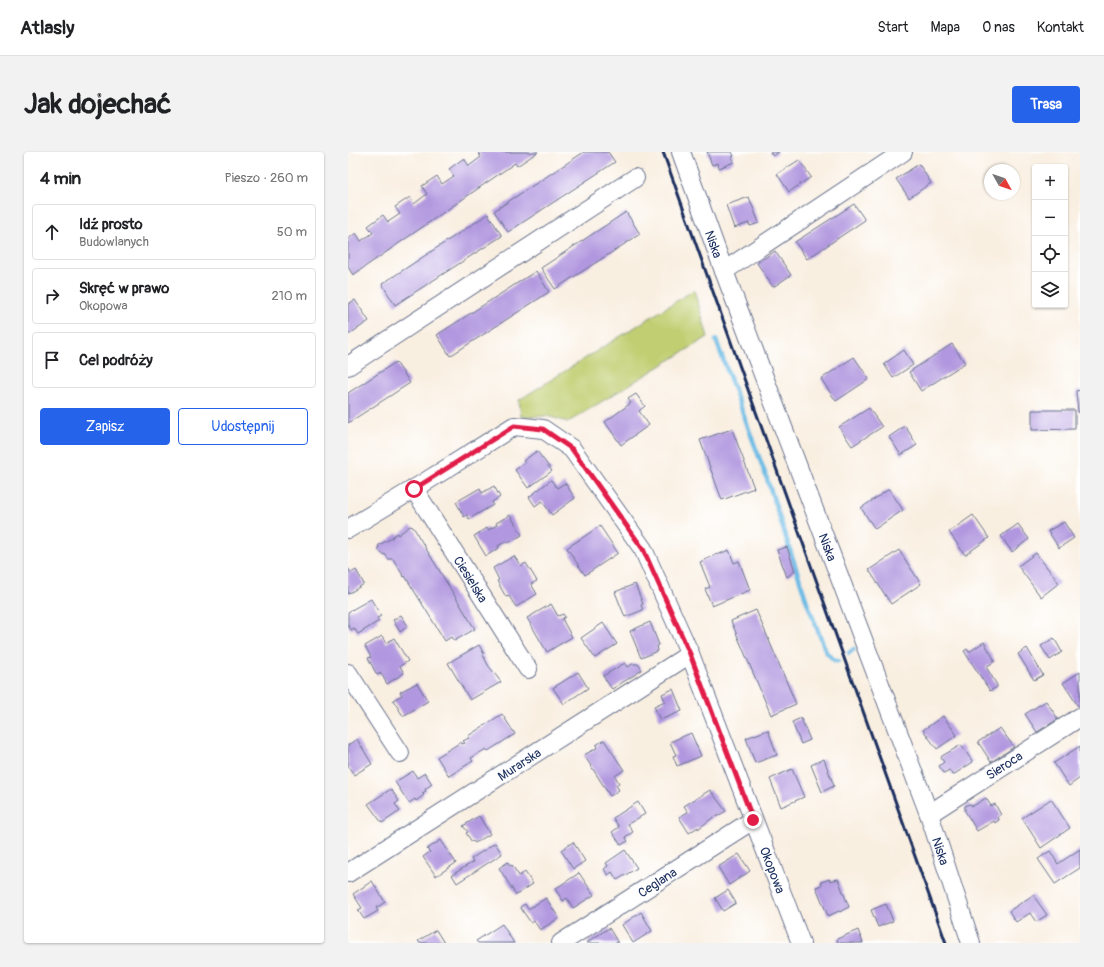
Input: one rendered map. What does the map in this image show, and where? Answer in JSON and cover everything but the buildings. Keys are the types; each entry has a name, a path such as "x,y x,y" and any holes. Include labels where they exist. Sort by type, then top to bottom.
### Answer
{"street":[{"name":"Niska","path":"681,152 724,271 928,814 971,943"},
{"path":"724,271 903,152"},
{"path":"348,366 635,178"},
{"name":"Okopowa","path":"414,489 514,426 543,429 572,449 643,549 690,654 801,943"},
{"path":"348,529 414,489"},
{"name":"Ciesielska","path":"414,489 528,669"},
{"name":"Murarska","path":"348,873 690,654"},
{"path":"348,673 400,753"},
{"name":"Sieroca","path":"928,814 1080,717"},
{"name":"Ceglana","path":"561,943 753,820"}],"green space":[{"path":"694,290 708,337 568,422 547,416 521,417 519,400"}],"waterway":[{"path":"716,340 766,476 807,602 826,652 835,661 838,661"},
{"path":"849,653 854,649"}],"railway":[{"path":"663,152 946,943"}],"route":[{"path":"414,489 514,426 543,429 572,449 643,549 690,654 753,820"}]}
